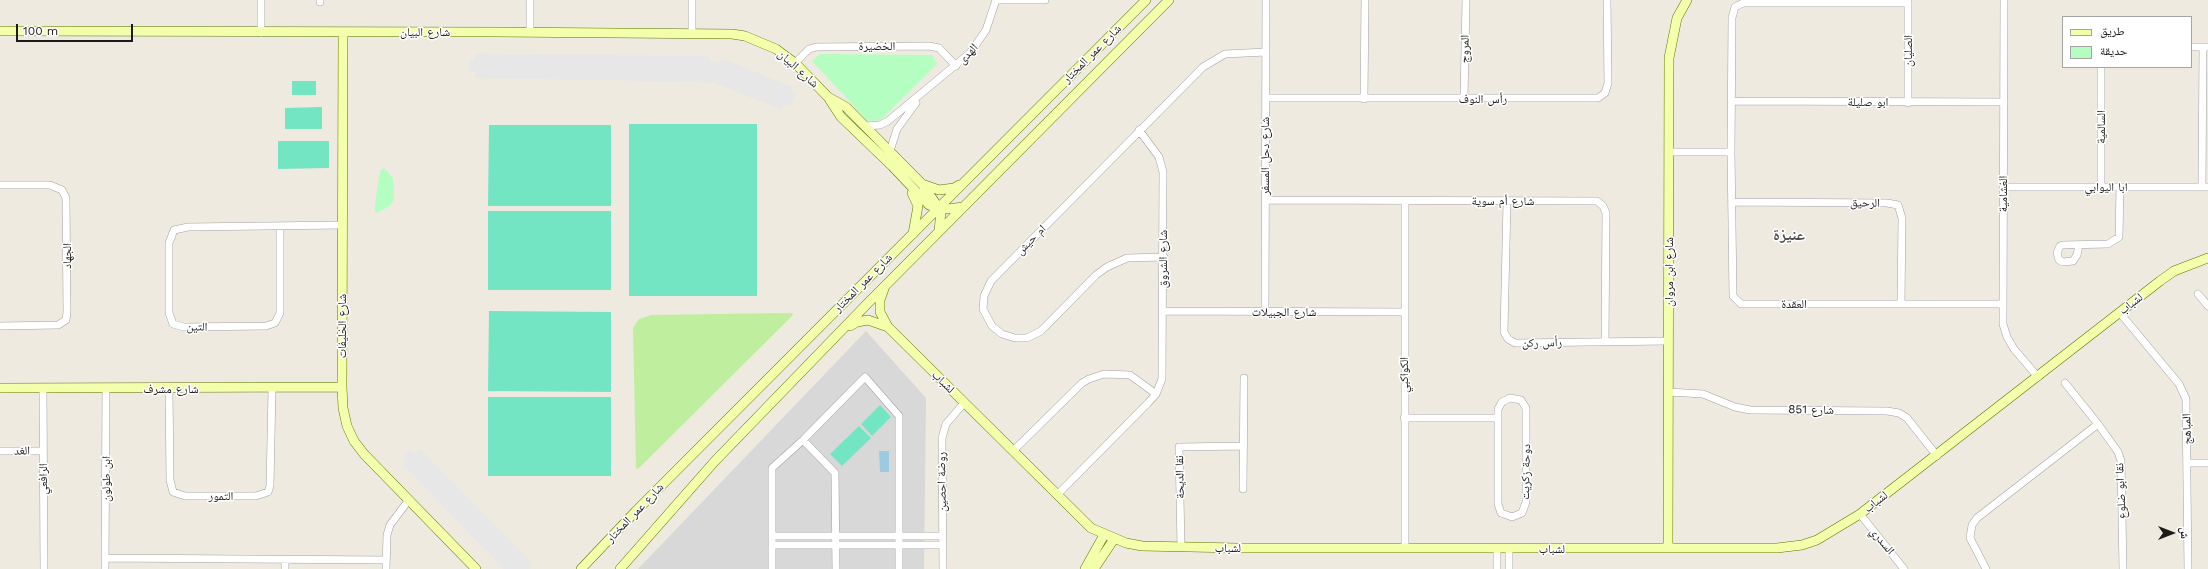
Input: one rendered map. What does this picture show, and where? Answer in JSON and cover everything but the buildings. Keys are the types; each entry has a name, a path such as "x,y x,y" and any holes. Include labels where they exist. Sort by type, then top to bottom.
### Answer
{"street":[{"path":"261,0 261,33"},
{"path":"530,0 530,32"},
{"path":"692,0 692,34"},
{"path":"996,0 1046,0"},
{"name":"الهدى","path":"865,126 880,126 888,122 956,66 979,42 991,18 996,0"},
{"name":"شارع عمر المختار","path":"582,569 631,516 1146,0"},
{"name":"شارع عمر المختار","path":"620,569 715,461 939,231 1169,0"},
{"name":"شارع دحل المسفر","path":"1265,312 1266,0"},
{"path":"1364,99 1365,0"},
{"name":"المروج","path":"1464,99 1466,0"},
{"name":"رأس النوف","path":"1266,98 1464,99 1602,96 1605,93 1608,83 1607,0"},
{"name":"شارع ابن مروان","path":"1668,548 1669,58 1677,18 1687,0"},
{"name":"الغشامية","path":"2004,0 2003,324 2007,337 2014,349 2038,377"},
{"name":"العقدة","path":"1908,2 1739,4 1733,12 1731,152 1733,296 1738,303 2003,304"},
{"name":"الصليان","path":"1908,2 1908,102"},
{"name":"شارع البيان","path":"0,31 261,33 530,32 732,34 744,36 776,49 795,63 828,97 841,117 892,166 928,205 940,207 963,207"},
{"name":"شارع الخليفات","path":"343,33 342,387 343,408 347,426 354,441 408,501 476,569"},
{"name":"الخضيرة","path":"795,63 809,49 816,47 934,46 939,48 956,66"},
{"path":"2192,47 2205,47 2205,187"},
{"name":"ام حيش","path":"1164,257 1127,258 1107,267 1096,275 1041,331 1027,338 1015,338 1002,334 992,326 983,309 984,296 991,281 1202,67 1228,53 1266,52"},
{"name":"السالمية","path":"2101,68 2101,187"},
{"name":"الهدى","path":"890,151 897,128 922,95"},
{"name":"شارع البيان","path":"828,97 841,103 865,126 922,184 940,207"},
{"name":"ابو صليلة","path":"1732,101 2004,102"},
{"name":"شارع الشروق","path":"1058,494 1156,394 1163,370 1164,257 1162,164 1155,151 1139,130"},
{"path":"1669,152 1731,152"},
{"path":"892,166 916,199 918,212 913,234"},
{"path":"922,184 942,190 954,188 966,181"},
{"name":"الجهاد","path":"0,185 50,185 62,190 66,198 67,304 66,320 58,325 0,326"},
{"name":"ابا اليوابي","path":"2003,187 2205,187"},
{"path":"2080,245 2108,244 2119,237 2120,187"},
{"name":"شارع أم سوية","path":"1265,200 1507,202 1594,200 1603,206 1606,219 1605,342"},
{"name":"الكواكبي","path":"1405,201 1405,548"},
{"name":"رأس ركن","path":"1507,202 1505,336 1515,343 1668,341"},
{"name":"الرحيق","path":"1732,202 1887,203 1898,205 1902,218 1901,303"},
{"path":"939,231 942,219 940,207"},
{"name":"التين","path":"280,226 280,313 276,323 266,326 184,327 173,324 169,313 169,243 174,230 188,227 342,225"},
{"name":"لشباب","path":"885,286 880,300 880,312 888,327 1091,528 1104,535 1135,546 1496,549 1787,548 1817,540 1860,514 1937,456 2174,271 2208,258"},
{"path":"2198,294 2208,306"},
{"name":"شارع الجبيلات","path":"1163,311 1405,312"},
{"name":"المباهج","path":"2120,313 2179,384 2184,394 2188,414 2188,569"},
{"name":"لشباب","path":"843,330 857,322 868,320 888,327"},
{"path":"1013,451 1082,383 1089,379 1104,374 1130,375 1156,394"},
{"path":"772,569 772,468 803,440 865,377 899,416 899,569"},
{"path":"1243,488 1244,378"},
{"name":"نقا ابو ضلوع","path":"2065,383 2098,424 2118,452 2122,461 2123,569"},
{"name":"شارع مشرف","path":"0,388 272,389 342,387"},
{"name":"الرافعي","path":"43,388 44,569"},
{"name":"ابن طولون","path":"105,569 106,388"},
{"name":"التمور","path":"169,389 170,480 173,492 185,496 256,496 268,492 270,486 272,389"},
{"name":"شارع 851","path":"1668,392 1704,394 1735,407 1750,410 1887,411 1899,413 1907,418 1937,456"},
{"name":"دوحة زكريت","path":"1517,398 1526,408 1526,502 1522,513 1512,517 1502,513 1498,504 1498,418 1498,409 1506,399 1517,398"},
{"name":"روضة احصين","path":"943,569 942,438 946,424 964,403"},
{"path":"1404,418 1498,418"},
{"path":"1986,569 1970,538 1970,531 1974,521 2098,424"},
{"path":"803,440 835,473 837,536 836,569"},
{"name":"نقا الديحة","path":"1181,547 1179,447 1244,446"},
{"name":"الغد","path":"0,451 43,451"},
{"path":"2188,463 2208,463"},
{"path":"386,569 387,535 390,525 408,501"},
{"name":"السدري","path":"1860,514 1904,569"},
{"path":"1085,569 1104,535"},
{"path":"772,536 943,536"},
{"path":"1094,569 1114,539"},
{"path":"772,545 943,545"},
{"path":"1496,549 1497,569"},
{"path":"1509,549 1509,569"},
{"path":"576,569 594,556"},
{"path":"105,558 386,560"},
{"path":"285,560 285,569"}],"shaded area":[{"path":"475,54 709,56 710,62 718,63 722,58 792,87 790,92 795,94 790,106 784,105 782,110 712,82 475,78 475,72 469,72 470,61 475,60"},
{"path":"866,331 926,398 924,569 638,569"},
{"path":"410,449 414,453 420,449 533,564 529,569 504,569 403,465 406,461 403,457"}],"green space":[{"path":"820,54 932,55 937,64 881,120 868,121 812,61"},
{"path":"292,81 316,81 316,95 292,95"},
{"path":"322,107 322,129 285,129 285,108"},
{"path":"629,124 757,124 757,296 629,296"},
{"path":"489,125 611,125 611,206 488,206"},
{"path":"278,141 329,141 329,168 278,169"},
{"path":"384,168 393,178 394,200 390,206 377,213 375,212 375,205 379,176 381,170"},
{"path":"488,211 611,211 611,290 488,290"},
{"path":"489,311 611,312 611,392 488,391"},
{"path":"793,314 792,316 639,468 636,469 633,328 639,319 651,315"},
{"path":"488,397 611,397 611,476 488,476"},
{"path":"880,405 891,417 872,436 861,424"},
{"path":"859,426 871,438 842,466 830,454"}],"water":[{"path":"879,451 889,451 889,472 880,472"}],"district":[{"name":"عنيزة","path":"1789,235"}]}
